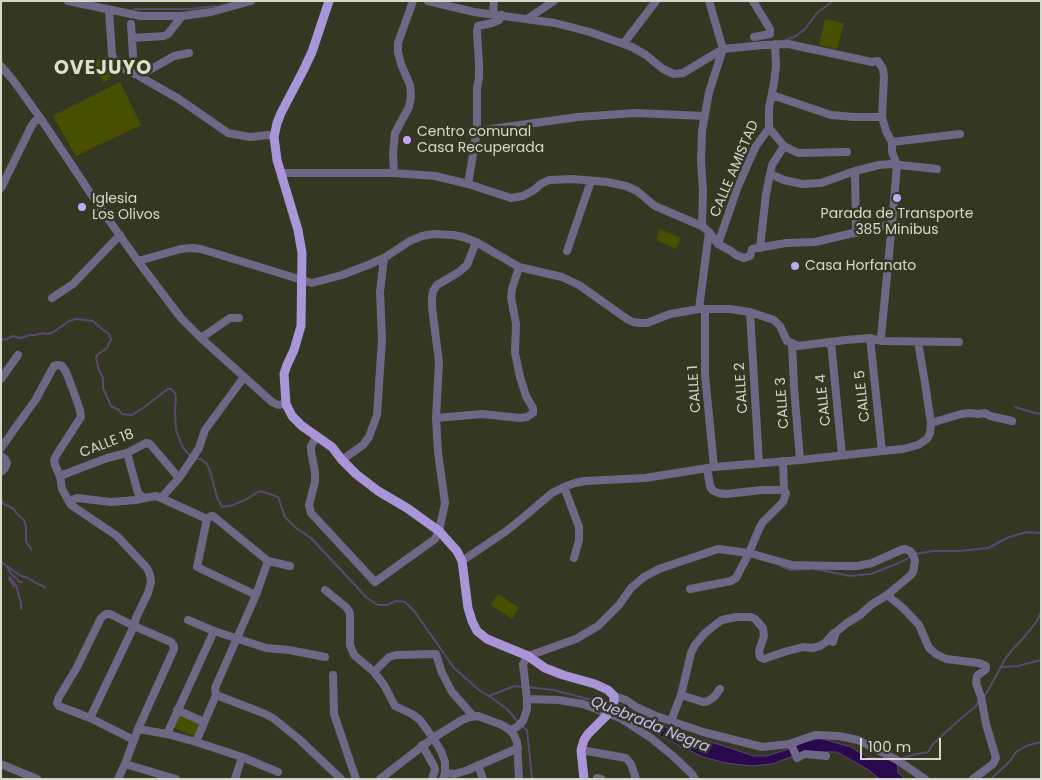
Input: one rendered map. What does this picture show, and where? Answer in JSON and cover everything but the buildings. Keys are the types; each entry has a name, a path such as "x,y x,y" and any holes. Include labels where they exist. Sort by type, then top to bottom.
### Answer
{"main road":[{"path":"329,1 312,52 281,113 274,137 281,173 298,230 302,253 301,326 284,374 286,404 292,416 302,426 332,447 342,460 366,483 407,508 439,531 457,551 462,561 468,608 477,630 487,638 528,656 545,668 608,690 612,705 588,734 581,750 584,779"}],"street":[{"path":"68,1 141,16 182,16 211,12 251,1"},
{"path":"394,173 394,133 409,106 411,96 410,85 398,52 398,43 413,1"},
{"path":"428,1 474,12 576,28 632,47 674,74 683,73 723,49 775,44 788,44 872,62 878,61 883,69 884,77 882,117 892,142 892,152 897,165 881,341"},
{"path":"468,184 477,131 479,72 477,30 478,26 499,20 494,1"},
{"path":"527,19 554,1"},
{"path":"624,44 656,1"},
{"path":"702,226 702,137 704,116 709,92 723,49 709,1"},
{"path":"753,1 770,30 770,34 754,37"},
{"path":"109,10 112,55 115,61 125,70 179,99 228,133 250,137 268,135 274,137"},
{"path":"132,38 164,36 168,34 182,16"},
{"path":"131,24 133,56"},
{"name":"CALLE AMISTAD","path":"718,244 749,161 756,146 769,128 776,66 775,44"},
{"path":"139,76 174,56 189,53"},
{"path":"1,66 41,119 103,212 181,318 272,402 286,404"},
{"path":"772,95 831,114 854,117 882,117"},
{"path":"477,131 578,117 635,113 704,116"},
{"path":"1,188 30,127 35,121 41,119"},
{"path":"769,128 784,146 798,153 846,152"},
{"path":"892,142 960,134"},
{"path":"760,248 770,174 775,160 784,146"},
{"path":"770,174 784,180 802,184 821,183 879,165 891,164 938,169"},
{"path":"855,171 856,233"},
{"path":"281,173 394,173 435,176 511,198 523,196 549,180 573,179 607,182 626,186 637,191 655,206 702,226 718,244 744,258 750,256 752,249 786,243 815,242 892,224"},
{"path":"567,251 591,181"},
{"name":"CALLE 1","path":"709,232 702,309 711,467 710,486 712,490 726,494 762,490 784,490"},
{"path":"138,261 181,249 201,249 312,283 342,275 368,265 422,236 434,234 453,235 463,236 476,242 520,267 562,277 579,284 633,322 640,324 670,314 702,309 730,309 750,312 774,320 780,326 787,341 798,346 870,338 881,341 959,342"},
{"path":"52,298 73,284 120,235"},
{"path":"316,436 311,446 315,482 309,505 311,513 375,582 435,539 439,531 445,503 438,452 436,418 439,362 432,297 437,285 467,265 476,242"},
{"path":"342,460 362,445 369,437 377,415 382,339 380,292 384,258"},
{"path":"436,418 482,414 520,418 533,414 533,408 526,396 514,352 516,324 512,289 520,267"},
{"name":"CALLE 2","path":"750,312 760,463"},
{"path":"201,338 230,318 239,318"},
{"name":"CALLE 5","path":"870,338 882,451"},
{"name":"CALLE 4","path":"831,342 842,455"},
{"path":"462,561 512,526 552,493 564,487 586,481 646,478 711,467 904,450 918,445 927,439 930,433 930,423 918,342"},
{"name":"CALLE 3","path":"792,344 800,460"},
{"path":"1,379 18,355"},
{"path":"1,448 36,399 54,366 62,366 80,410 80,417 54,460 62,488 71,506 117,536 147,568 151,582 134,626 90,718"},
{"path":"162,498 190,462 199,448 205,430 244,377"},
{"path":"930,423 970,413 986,413 990,416 1012,421"},
{"name":"CALLE 18","path":"60,476 148,443 178,478"},
{"path":"127,452 138,492 144,498"},
{"path":"1,456 7,463 1,472"},
{"path":"690,589 731,581 736,578 749,553 758,529 783,502 786,493 784,490 783,461"},
{"path":"564,487 579,527 579,540 574,558"},
{"path":"69,501 77,498 111,502 156,496 206,519"},
{"path":"206,519 213,516 268,561 290,566"},
{"path":"206,519 197,567 256,595"},
{"path":"519,779 517,726 527,709 526,680 523,664 528,656 576,639 598,626 619,605 631,588 644,577 659,569 718,550 749,553 792,565 857,566 872,563 905,549 913,555 915,561 913,572 908,578 847,623 820,646 812,648 803,647 764,659 760,657 759,651 764,636 763,628 755,619 751,617 736,617 722,620 705,633 695,645 691,653 681,695 671,721"},
{"path":"196,742 216,695 215,688 256,595 268,561"},
{"path":"326,590 346,607 350,613 350,645 354,655 374,672 384,685 395,706 420,720 441,751 445,762 444,776 455,774 518,748"},
{"path":"887,595 919,625 929,648 936,654 946,659 986,666 986,669 977,676 976,684 996,758 993,764 973,779"},
{"path":"118,779 174,646 171,642 110,614 106,614 102,616 57,703 59,706 90,718 134,740"},
{"path":"188,620 214,631 266,648 289,650 325,658"},
{"path":"167,734 214,631"},
{"path":"833,642 836,632"},
{"path":"374,672 389,657 396,654 436,654 442,673 452,692 473,716"},
{"path":"333,675 334,714 356,779"},
{"path":"681,695 703,702 714,697 720,689"},
{"path":"216,695 273,718 300,740 341,779"},
{"path":"527,696 583,704 612,705 626,700 656,716 704,732 762,747 790,745 815,735 839,736 858,740 897,760 925,779"},
{"path":"612,705 626,721 673,756 695,779"},
{"path":"177,710 204,722"},
{"path":"380,779 422,745 462,720 478,716 502,725 517,726"},
{"path":"138,729 196,742 242,757 278,772"},
{"path":"422,745 434,766 432,779"},
{"path":"790,745 797,758 805,754 826,756"},
{"path":"581,750 626,758 631,764 636,779"},
{"path":"235,779 242,757"},
{"path":"125,764 176,779"},
{"path":"3,765 37,779"},
{"path":"478,765 483,779"}],"green space":[{"path":"825,19 844,23 837,49 819,45"},
{"path":"107,56 110,65 116,71 104,83 92,62"},
{"path":"120,82 141,125 76,156 53,116"},
{"path":"660,229 681,238 676,249 656,240"},
{"path":"498,594 519,608 512,619 491,605"},
{"path":"178,713 200,722 195,736 172,727"}],"water":[{"name":"Quebrada Negra","path":"621,705 653,723 754,756 766,756 819,738 851,747 867,757 897,760 898,773 906,779 880,779 867,769 837,752 804,752 772,764 752,766 726,763 703,757 650,731 618,712"}],"waterway":[{"path":"783,41 796,36 805,29 817,13 833,1"},
{"path":"134,9 191,9 215,6"},
{"path":"1,340 13,336 20,338 29,335 52,333 69,321 76,319 93,321 109,334 111,339 107,348 97,355 96,358 103,378 103,388 111,406 122,414 132,415 168,389 171,389 176,397 176,430 183,448 191,456"},
{"path":"1015,407 1041,414"},
{"path":"195,459 201,459 207,464 222,507 245,500 260,491 278,497 285,517 296,528 311,538 367,598 378,605 387,605 396,601 405,602 415,612 454,668 479,690 507,709 519,723"},
{"path":"2,501 2,503 14,509 24,520 26,541 31,549"},
{"path":"915,554 933,551 988,548 1009,537 1027,532 1041,533"},
{"path":"815,569 850,576 871,574 910,557"},
{"path":"1,562 7,566 11,574 19,582 22,582"},
{"path":"7,566 21,576 45,587"},
{"path":"781,566 791,570 810,569"},
{"path":"10,577 17,587 21,609"},
{"path":"9,578 14,587"},
{"path":"984,696 1007,656 1037,621 1041,612"},
{"path":"1002,667 1018,666 1041,660"},
{"name":"Quebrada Negra","path":"489,696 514,686 522,687"},
{"name":"Quebrada Negra","path":"527,687 553,690 602,703 610,707"},
{"path":"901,759 928,752 933,744 975,707 979,701"},
{"path":"522,726 527,730 532,779"},
{"path":"991,779 1010,761 1016,752 1026,746 1041,742"}],"place":[{"name":"Centro comunal Casa Recuperada","path":"407,140"},
{"name":"Parada de Transporte 385 Minibus","path":"897,198"},
{"name":"Iglesia Los Olivos","path":"82,207"},
{"name":"Casa Horfanato","path":"795,266"}],"district":[{"name":"OVEJUYO","path":"103,69"}]}
